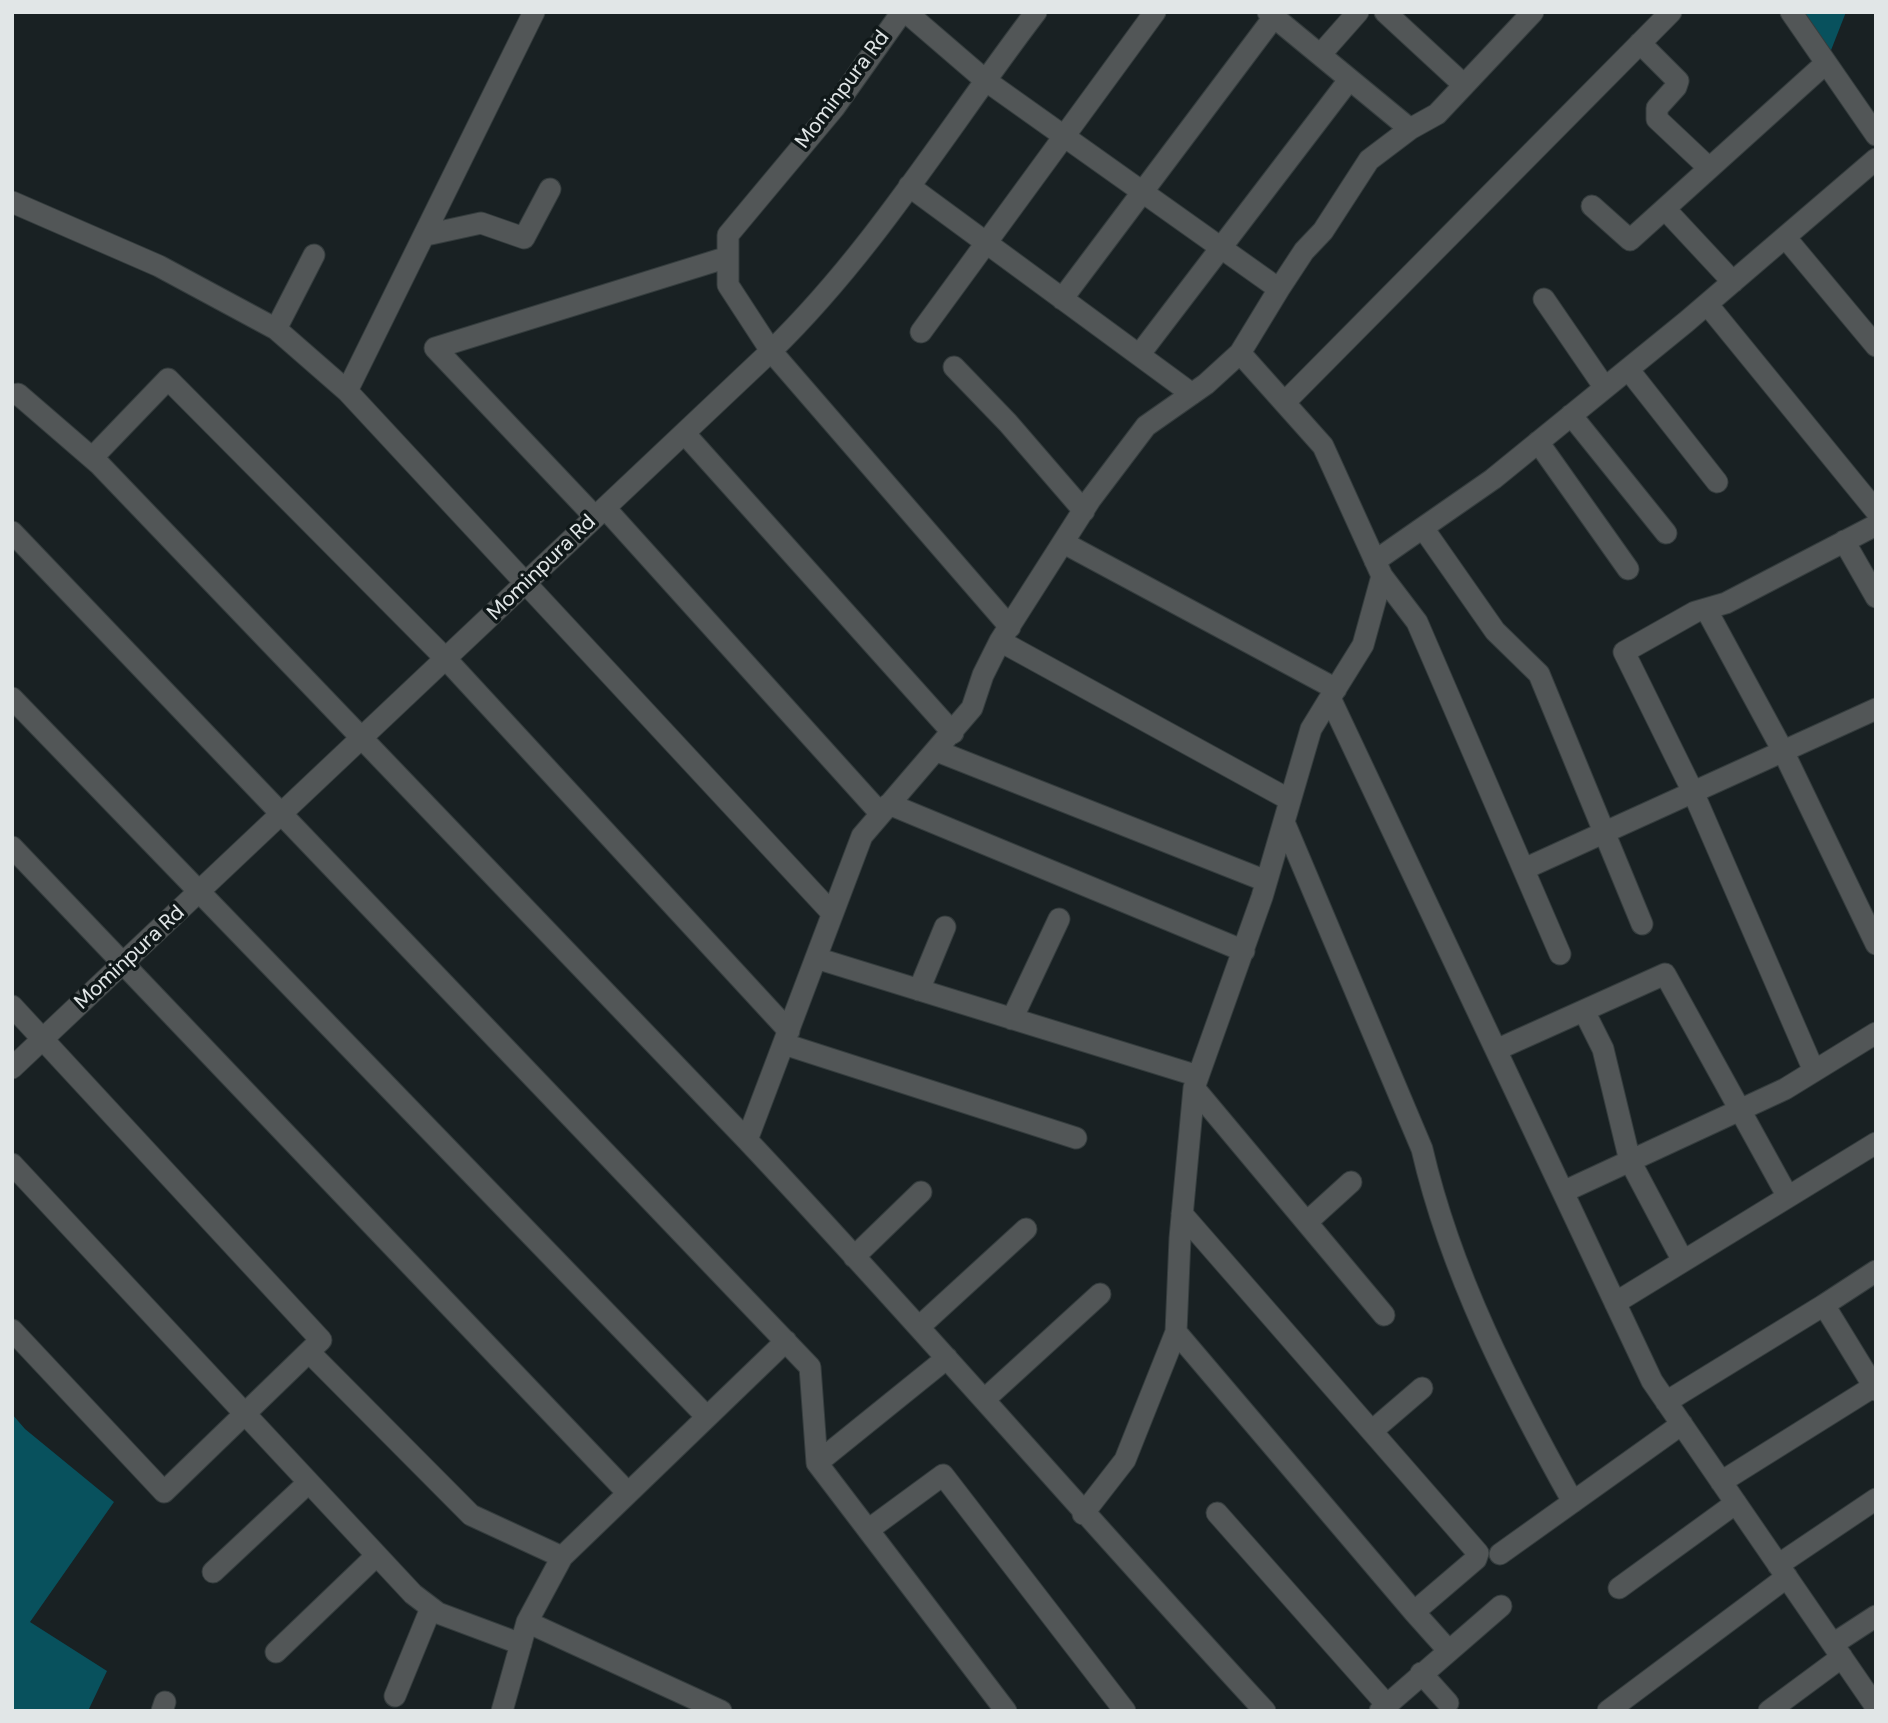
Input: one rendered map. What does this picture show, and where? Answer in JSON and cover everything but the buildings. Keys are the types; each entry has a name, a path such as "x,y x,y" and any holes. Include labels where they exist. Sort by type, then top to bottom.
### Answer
{"street":[{"path":"347,391 534,12"},
{"path":"904,12 985,80 1279,289"},
{"name":"Mominpura Rd","path":"12,1068 771,351 728,285 728,235 834,108 904,12"},
{"path":"1036,12 854,262 813,311 771,351 1005,634 1290,800"},
{"path":"920,332 1155,12"},
{"path":"1320,55 1358,12"},
{"path":"1385,12 1464,85"},
{"path":"747,1140 862,836 972,708 983,675 1005,634 1083,512 1146,426 1192,394 1240,353 1304,251 1323,231 1369,160 1410,129 1437,114 1533,12"},
{"path":"1285,402 1671,12"},
{"path":"1791,12 1875,131"},
{"path":"1062,299 1271,15 1410,129"},
{"path":"1640,43 1678,81 1676,87 1657,108 1657,119 1709,168"},
{"path":"1592,205 1630,240 1826,63"},
{"path":"1139,355 1349,80"},
{"path":"1083,1514 1125,1460 1176,1332 1182,1214 1196,1082 1244,951 1311,729 1363,645 1378,568 1423,527 1493,479 1605,388 1876,159"},
{"path":"909,186 1192,394"},
{"path":"426,235 481,223 524,238 551,189"},
{"path":"12,202 159,266 276,329 347,391 832,913"},
{"path":"1664,209 1733,282"},
{"path":"1785,237 1876,346"},
{"path":"276,329 314,255"},
{"path":"728,257 435,348 600,513 885,809 1244,951"},
{"path":"1544,299 1605,388"},
{"path":"1707,304 1876,511"},
{"path":"1240,353 1323,446 1378,568 1417,622 1560,954"},
{"path":"954,366 1008,423 1083,512"},
{"path":"1628,369 1717,482"},
{"path":"92,458 168,379 446,659 787,1038 1076,1138"},
{"path":"12,395 18,394 92,458 747,1140 1033,1451 1083,1514 1265,1711"},
{"path":"1572,415 1666,533"},
{"path":"684,434 953,733"},
{"path":"1538,442 1628,569"},
{"path":"1814,1070 1693,792 1624,652 1695,612 1726,603 1876,524"},
{"path":"1423,527 1495,631 1539,674 1642,924"},
{"path":"12,532 810,1367 817,1462 1006,1711"},
{"path":"1844,541 1876,597"},
{"path":"1064,543 1333,693 1496,1050 1652,1381 1876,1707"},
{"path":"1706,609 1783,751 1876,944"},
{"path":"12,698 707,1417"},
{"path":"1524,869 1876,709"},
{"path":"937,751 1266,881"},
{"path":"1284,821 1422,1149 1450,1249 1535,1434 1573,1502"},
{"path":"12,847 125,962 628,1493"},
{"path":"1012,1019 1059,919"},
{"path":"919,990 945,927"},
{"path":"816,958 1012,1019 1196,1082 1384,1315"},
{"path":"1496,1050 1665,974 1788,1197"},
{"path":"12,1006 319,1335 318,1345 164,1492 12,1331"},
{"path":"1584,1011 1603,1049 1630,1161 1683,1261"},
{"path":"1563,1192 1785,1089 1876,1033"},
{"path":"1615,1303 1876,1143"},
{"path":"12,1164 376,1556 431,1608 521,1644"},
{"path":"1307,1222 1350,1182"},
{"path":"854,1257 922,1192"},
{"path":"1182,1214 1478,1553 1476,1559 1415,1612"},
{"path":"919,1327 1026,1229"},
{"path":"1667,1402 1876,1271"},
{"path":"985,1399 1100,1294"},
{"path":"1721,1482 1875,1387 1824,1304"},
{"path":"1176,1332 1448,1650"},
{"path":"502,1711 527,1622 562,1556 786,1341"},
{"path":"310,1353 471,1516 562,1556"},
{"path":"817,1462 947,1358"},
{"path":"1372,1432 1422,1388"},
{"path":"1500,1554 1682,1424"},
{"path":"868,1530 943,1475 1125,1711"},
{"path":"213,1572 308,1483"},
{"path":"1608,1711 1876,1499"},
{"path":"1619,1588 1736,1503"},
{"path":"1217,1513 1383,1708 1501,1606"},
{"path":"276,1652 376,1556"},
{"path":"395,1696 431,1608"},
{"path":"1769,1711 1876,1616"},
{"path":"527,1622 721,1711"},
{"path":"1421,1673 1448,1703"}],"shaded area":[{"path":"1791,12 1846,12 1826,63"},
{"path":"12,1414 25,1429 114,1502 30,1622 107,1671 88,1711 12,1711"}]}
